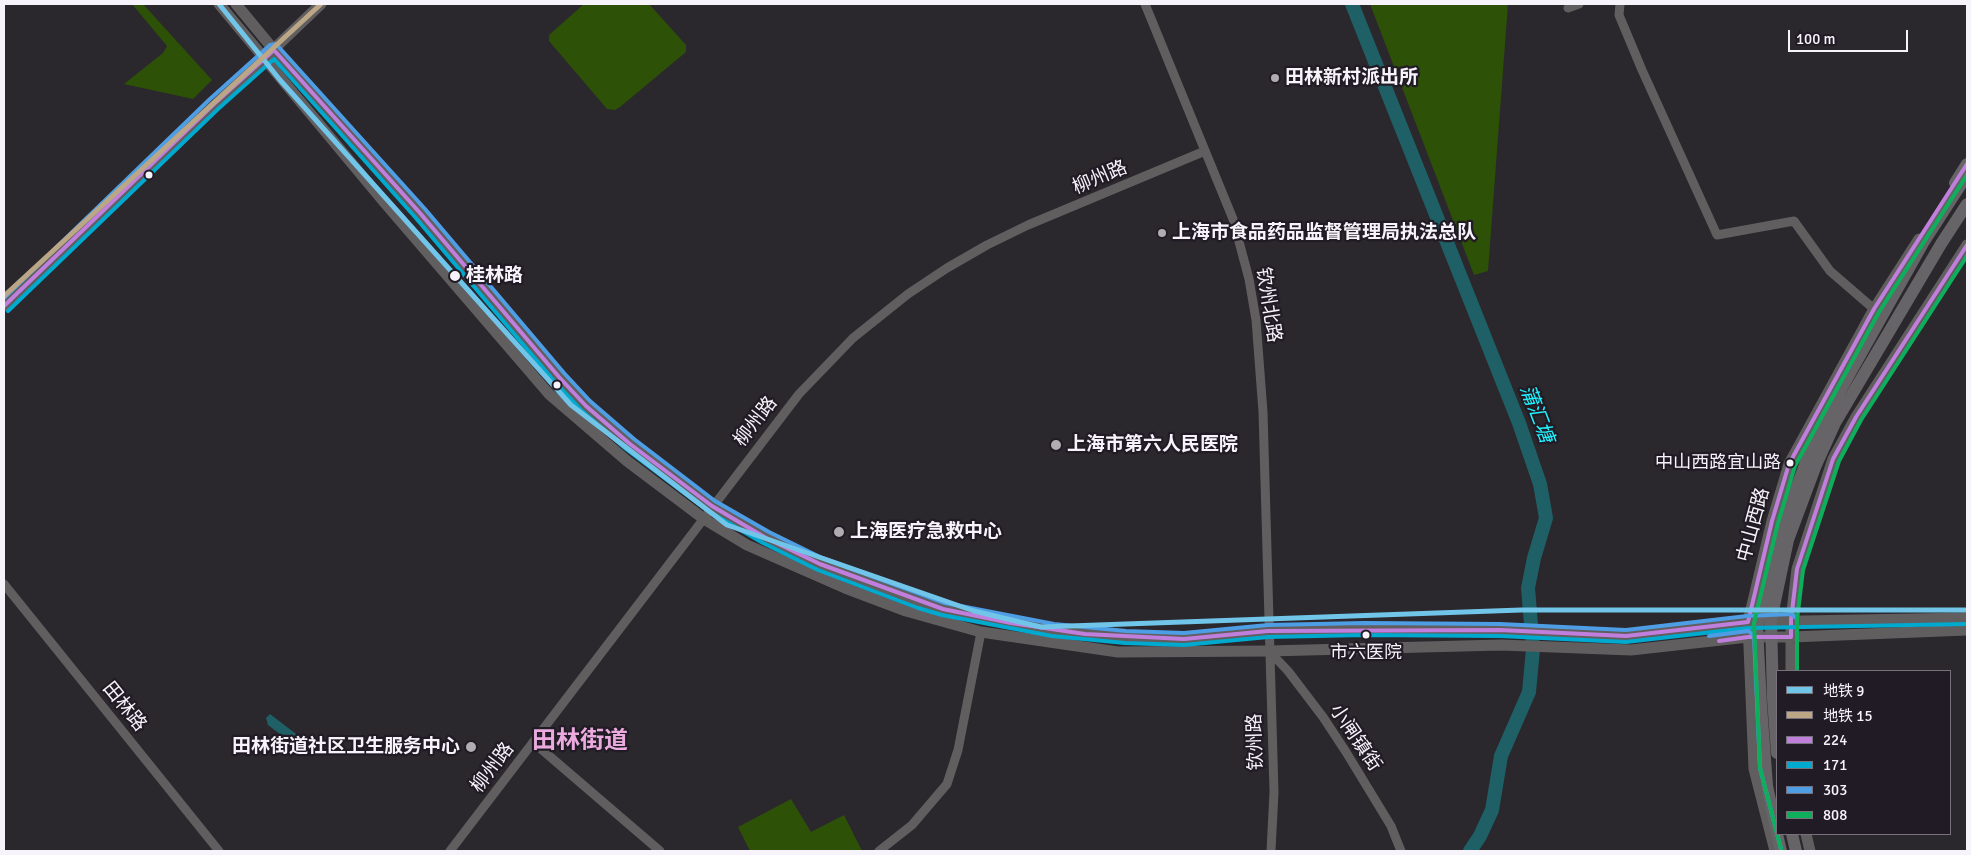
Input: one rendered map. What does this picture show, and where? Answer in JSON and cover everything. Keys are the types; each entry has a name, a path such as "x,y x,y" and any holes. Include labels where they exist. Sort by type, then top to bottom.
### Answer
{"highway":[{"path":"1776,829 1767,786 1757,626 1777,540 1806,462 1827,414 1945,200 1967,164"},
{"path":"1923,243 1967,175"},
{"path":"1776,742 1772,699 1771,620 1788,540 1816,465 1836,423 1941,244 1967,204"},
{"path":"1941,244 1967,214"},
{"path":"1777,835 1781,851"},
{"path":"1792,835 1796,851"}],"main road":[{"path":"219,4 390,210 549,394 627,461 704,519 747,546 845,588 906,611 981,632 1118,652 1269,651 1501,645 1631,650 1748,637 1967,630"},
{"path":"236,4 274,50 420,213 559,377 586,406 630,444 712,506 744,526 794,552 856,578 943,610 1085,634 1184,639 1268,631 1500,630 1555,631 1626,636 1748,622 1967,618"},
{"path":"4,306 321,4"},
{"name":"中山西路","path":"1775,851 1754,769 1748,637 1748,622 1772,522 1789,464 1874,309 1967,164"},
{"path":"1791,670 1790,620 1797,569 1833,459 1856,417 1967,245"},
{"path":"1806,835 1810,851"}],"street":[{"name":"钦州北路","path":"1144,4 1233,219 1249,279 1256,320 1264,412 1268,631"},
{"path":"1568,8 1579,4"},
{"path":"1620,4 1619,15 1717,235 1794,221 1830,271 1874,309"},
{"name":"柳州路","path":"450,851 799,394 819,371 859,333 908,294 960,260 1007,235 1205,151"},
{"name":"田林路","path":"4,584 218,851"},
{"name":"钦州路","path":"1268,631 1274,792 1271,851"},
{"path":"879,851 912,825 947,784 958,750 981,632"},
{"name":"小闸镇街","path":"1269,651 1288,671 1323,717 1390,826 1401,851"},
{"path":"534,742 660,851"}],"green space":[{"path":"132,4 143,4 212,80 193,99 124,84 163,53 167,46"},
{"path":"584,4 649,4 686,45 686,52 620,107 615,110 607,109 549,41 549,35"},
{"path":"1370,4 1508,4 1488,271 1474,275"},
{"path":"791,799 811,832 844,815 862,851 750,851 738,827"}],"water":[{"path":"270,714 300,737 301,739 297,745 294,745 268,725 266,718"}],"waterway":[{"name":"蒲汇塘","path":"1352,4 1519,423 1540,484 1546,518 1534,558 1528,588 1533,649 1529,692 1501,756 1492,810 1480,836 1470,851"}],"metro line":[{"name":"9","path":"219,4 280,80 571,405 727,525 974,611 1041,627 1521,610 1967,610"},
{"name":"15","path":"4,296 321,4"}],"transit line":[{"name":"303","path":"4,298 210,99 270,45 276,44 425,209 590,401 634,439 715,501 769,532 822,558 945,603 1054,624 1126,631 1184,633 1268,625 1364,623 1500,624 1626,630 1747,616 1792,614 1797,619 1797,670"},
{"name":"224","path":"4,306 214,104 274,50 420,213 559,377 586,406 630,444 712,506 766,538 820,564 943,609 1011,623 1085,634 1184,639 1268,631 1500,630 1626,636 1748,622 1772,521 1789,464 1874,309 1967,164"},
{"name":"171","path":"8,311 218,109 274,59 415,217 554,381 582,411 626,449 708,511 763,543 818,570 918,608 942,615 1052,636 1125,643 1184,645 1268,637 1364,635 1500,636 1626,642 1748,628 1967,624"},
{"name":"808","path":"1776,830 1760,768 1754,623 1778,523 1795,466 1879,312 1967,175"},
{"name":"224","path":"1719,641 1748,637 1791,637 1797,569 1833,459 1856,417 1967,245"},
{"name":"808","path":"1797,670 1797,620 1803,570 1839,461 1861,420 1967,256"},
{"name":"303","path":"1709,636 1748,631 1754,635 1760,768 1776,830"},
{"name":"303","path":"1777,835 1781,849"},
{"name":"808","path":"1777,835 1781,849"}],"place":[{"name":"田林新村派出所","path":"1275,78"},
{"name":"上海市食品药品监督管理局执法总队","path":"1162,233"},
{"name":"桂林路","path":"455,276"},
{"name":"上海市第六人民医院","path":"1056,445"},
{"name":"中山西路宜山路","path":"1790,463"},
{"name":"上海医疗急救中心","path":"839,532"},
{"name":"市六医院","path":"1366,635"},
{"name":"田林街道社区卫生服务中心","path":"471,747"}],"district":[{"name":"田林街道","path":"580,742"}]}
